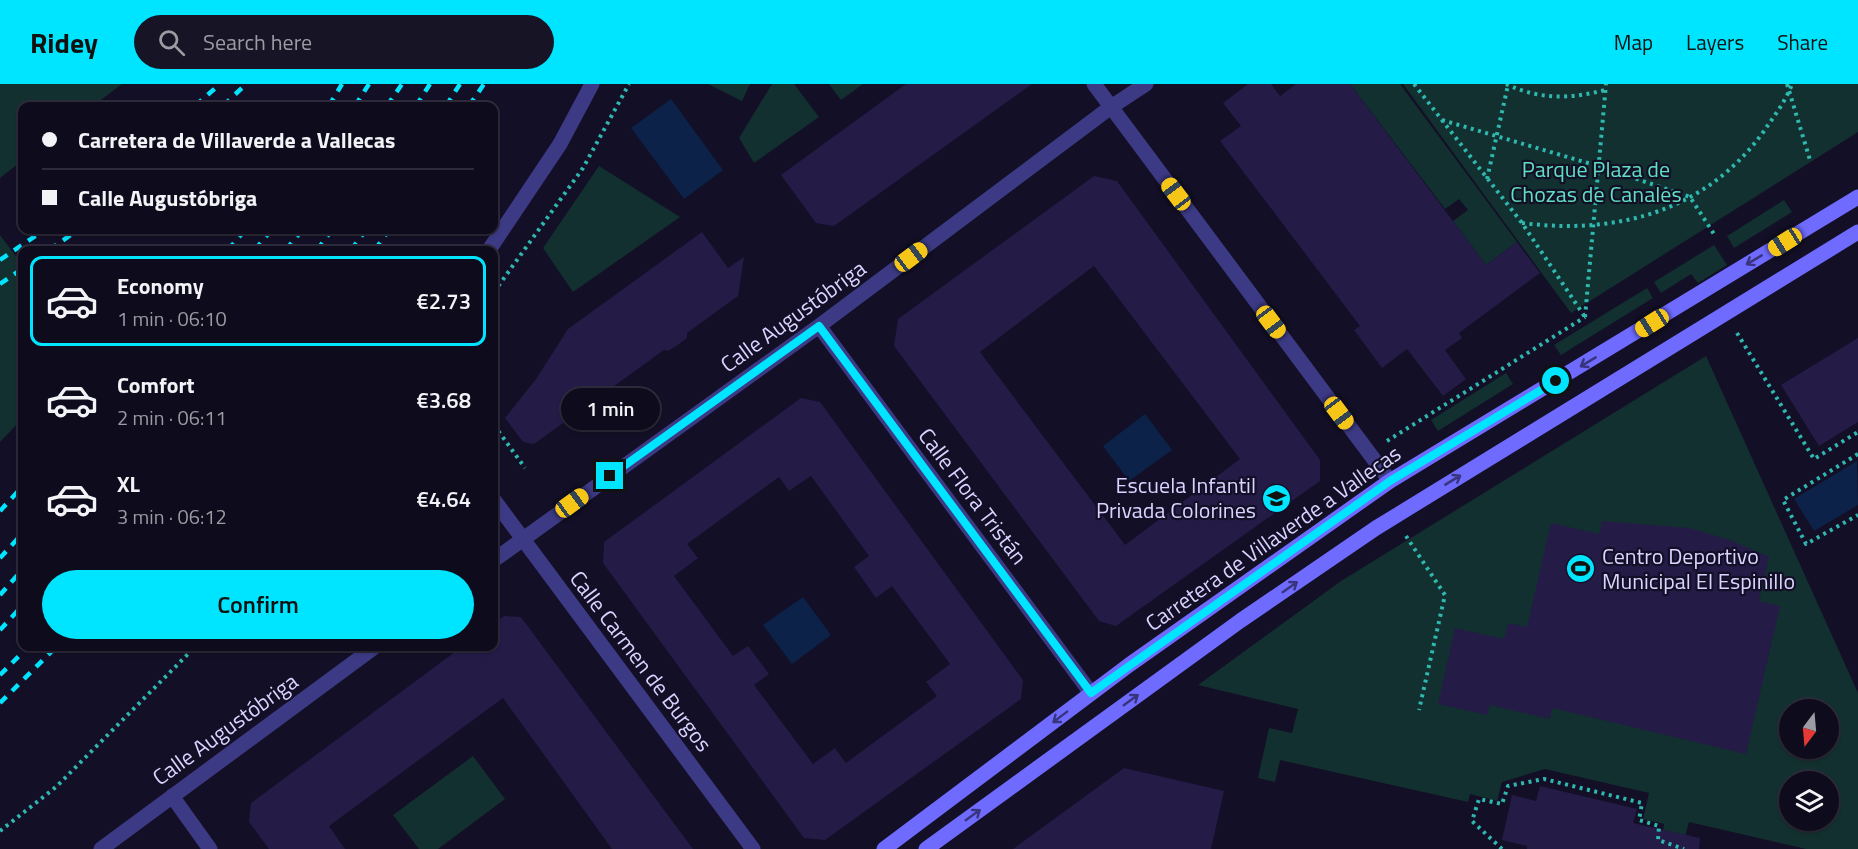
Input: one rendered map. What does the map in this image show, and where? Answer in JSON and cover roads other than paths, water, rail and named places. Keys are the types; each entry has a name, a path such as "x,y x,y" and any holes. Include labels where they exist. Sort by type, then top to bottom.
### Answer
{"main road":[{"name":"Carretera de Villaverde a Vallecas","path":"884,849 1091,693 1390,481 1858,197"},
{"path":"926,849 1232,627 1376,528 1858,232"}],"street":[{"path":"492,246 560,144 592,84"},
{"path":"1094,84 1390,481"},
{"name":"Calle Augustóbriga","path":"498,557 819,326 1111,107 1146,84"},
{"name":"Calle Flora Tristán","path":"819,326 1091,693"},
{"name":"Calle Carmen de Burgos","path":"498,506 753,849"},
{"name":"Calle Augustóbriga","path":"101,849 368,651"},
{"path":"172,796 210,849"}],"water":[{"path":"671,99 723,170 684,199 631,128"},
{"path":"1145,414 1172,450 1129,481 1103,446"},
{"path":"1857,461 1858,505 1814,531 1794,499"},
{"path":"803,597 831,635 792,664 763,625"}],"railway":[{"path":"200,102 220,84"},
{"path":"227,102 246,84"},
{"path":"331,102 342,84"},
{"path":"358,102 369,84"},
{"path":"390,102 402,84"},
{"path":"419,102 430,84"},
{"path":"449,102 460,84"},
{"path":"472,102 484,84"},
{"path":"21,246 38,234"},
{"path":"55,246 72,234"},
{"path":"231,246 242,234"},
{"path":"258,246 268,234"},
{"path":"289,246 299,234"},
{"path":"320,246 329,234"},
{"path":"354,246 363,234"},
{"path":"378,246 386,234"},
{"path":"0,260 18,248"},
{"path":"0,284 18,272"},
{"path":"0,511 18,491"},
{"path":"0,558 18,538"},
{"path":"0,595 18,575"},
{"path":"0,630 18,610"},
{"path":"0,675 24,651"},
{"path":"0,703 52,651"}],"place":[{"name":"Escuela Infantil Privada Colorines","path":"1277,498"},
{"name":"Centro Deportivo Municipal El Espinillo","path":"1581,569"}],"park label":[{"name":"Parque Plaza de Chozas de Canales","path":"1596,182"}]}
